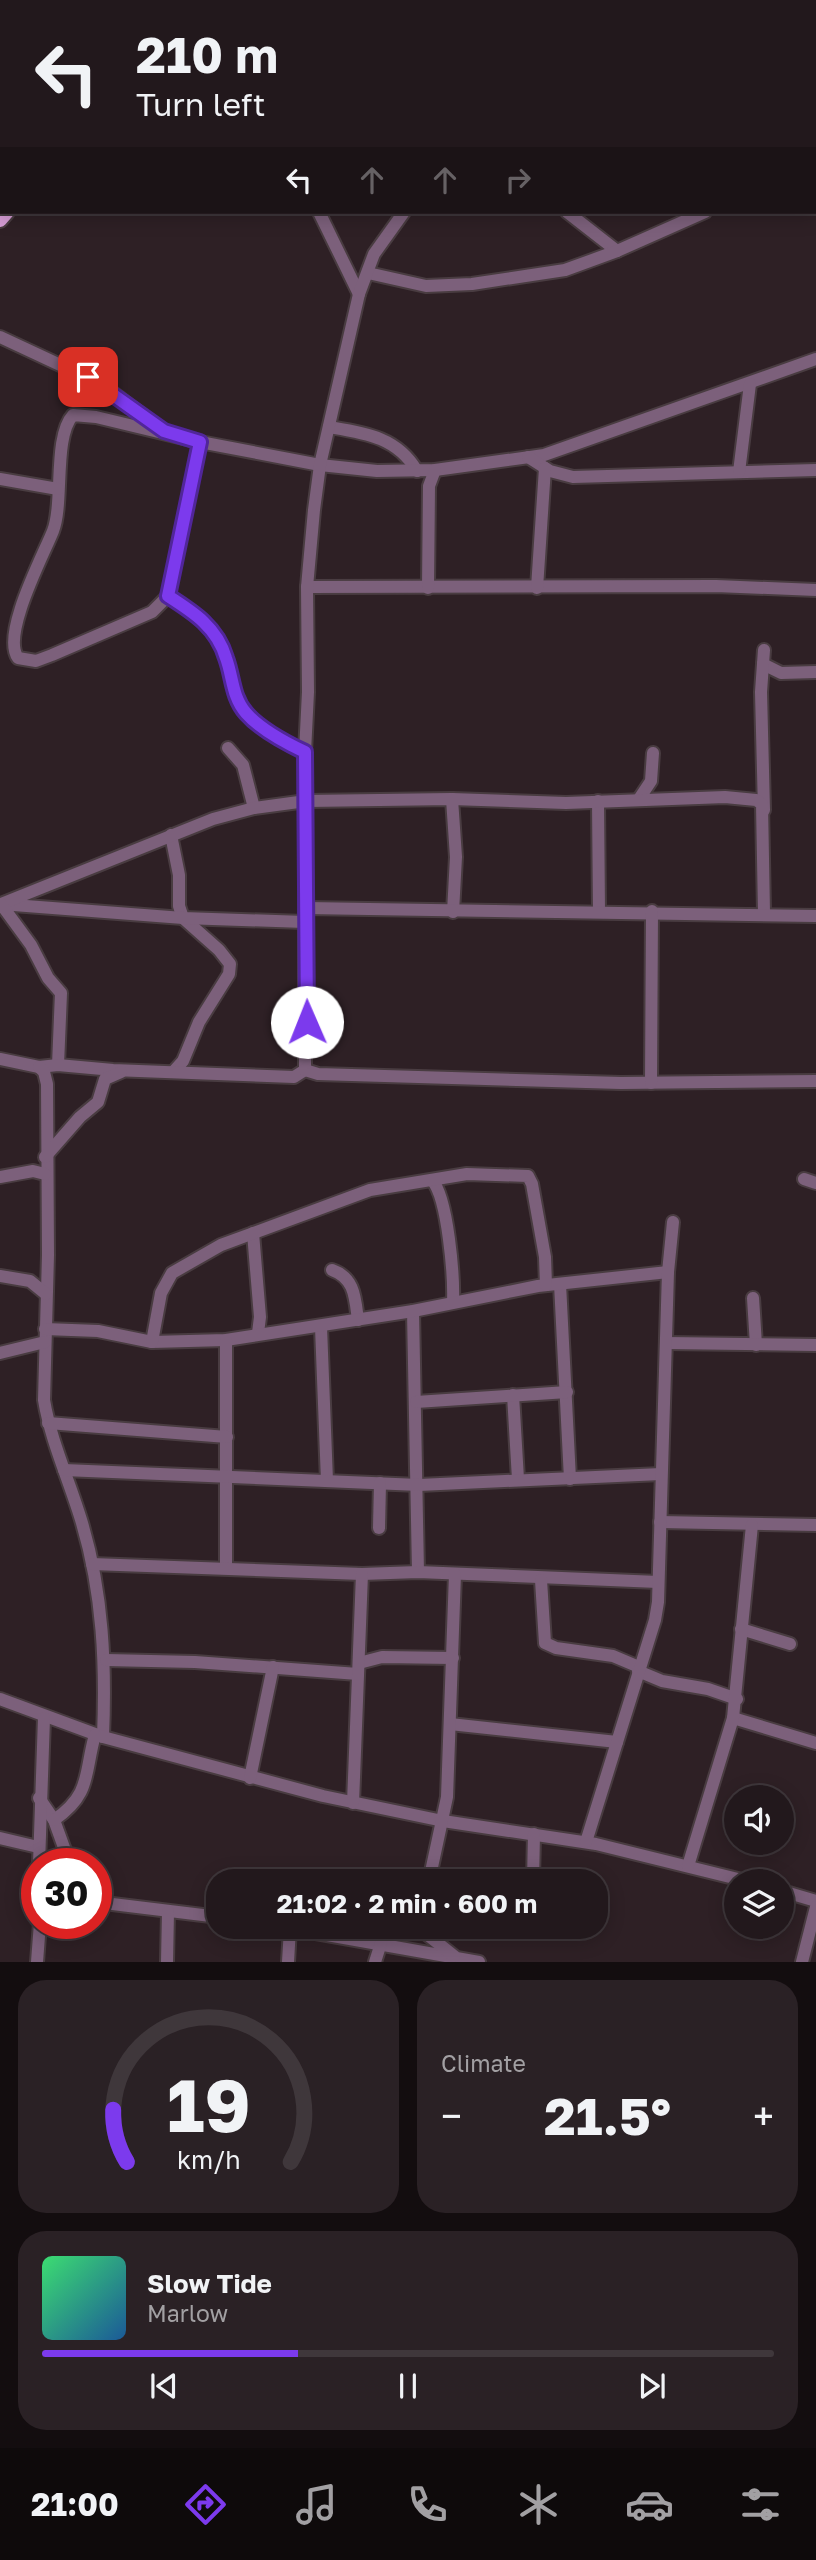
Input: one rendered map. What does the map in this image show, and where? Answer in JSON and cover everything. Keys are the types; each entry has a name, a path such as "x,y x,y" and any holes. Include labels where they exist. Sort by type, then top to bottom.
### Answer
{"street":[{"path":"320,214 359,294"},
{"path":"305,1070 307,587 320,465 359,294 374,254 403,214"},
{"path":"570,214 617,251"},
{"path":"368,273 426,286 472,284 565,270 617,251 700,214"},
{"path":"0,337 103,385 164,431"},
{"path":"200,442 168,596 152,612 52,656 36,661 18,658 13,645 16,629 29,585 55,527 65,434 68,421 73,415 164,431 200,442 320,465 377,471 435,470 528,457 593,440 816,359"},
{"path":"739,472 750,384"},
{"path":"330,426 383,438 398,447 417,471"},
{"path":"528,457 566,477 581,478 816,470"},
{"path":"537,588 545,468"},
{"path":"428,588 429,486 435,470"},
{"path":"0,479 58,489"},
{"path":"307,587 716,586 816,590"},
{"path":"168,596 203,619 214,634 226,655 234,693 245,712 305,752"},
{"path":"764,650 764,913"},
{"path":"763,664 782,673 816,672"},
{"path":"228,748 243,765 254,808"},
{"path":"639,799 651,782 653,753"},
{"path":"0,904 171,835 254,808 306,801 747,798 762,804 764,812"},
{"path":"452,799 456,857 453,912"},
{"path":"598,801 599,912"},
{"path":"171,835 179,875 179,906 183,918 227,957 229,974 199,1023 183,1060 174,1071"},
{"path":"0,904 183,918 305,922"},
{"path":"0,904 31,945 48,978 61,993 58,1065"},
{"path":"306,908 453,912 652,911 816,916"},
{"path":"651,1083 652,911"},
{"path":"0,1059 39,1066 294,1077 305,1070"},
{"path":"39,1066 44,1072 47,1084 44,1400 48,1423 83,1524 92,1564 106,1660 99,1736 86,1786 72,1805 54,1820"},
{"path":"45,1157 80,1117 98,1102 106,1079 126,1070"},
{"path":"305,1070 307,1073 318,1074 651,1083 816,1081"},
{"path":"0,1177 33,1171 45,1174"},
{"path":"152,1342 161,1293 173,1273 217,1247 370,1190 467,1174 528,1176 532,1184 545,1257 546,1285"},
{"path":"432,1180 439,1190 449,1247 453,1302"},
{"path":"586,1842 655,1620 668,1272 673,1222"},
{"path":"253,1233 260,1317 258,1333"},
{"path":"332,1269 347,1277 351,1284 358,1320"},
{"path":"0,1353 45,1336 98,1331 152,1342 226,1340 258,1333 321,1327 546,1285 634,1273 668,1272"},
{"path":"0,1276 30,1281 46,1294"},
{"path":"560,1284 570,1479"},
{"path":"753,1298 756,1345"},
{"path":"413,1311 419,1485 418,1572"},
{"path":"321,1327 327,1481"},
{"path":"226,1340 226,1568"},
{"path":"666,1343 816,1345"},
{"path":"416,1402 567,1392"},
{"path":"513,1395 519,1479"},
{"path":"48,1423 228,1437"},
{"path":"64,1470 419,1485 661,1474"},
{"path":"379,1528 380,1483"},
{"path":"660,1522 816,1525"},
{"path":"688,1866 737,1699 752,1525"},
{"path":"92,1564 362,1574 418,1572 541,1580 658,1583"},
{"path":"353,1803 362,1574"},
{"path":"432,1869 447,1797 454,1574"},
{"path":"541,1580 545,1643 556,1648 613,1656 662,1681 708,1689 737,1699"},
{"path":"741,1629 790,1644"},
{"path":"106,1660 359,1669 382,1657 453,1658"},
{"path":"250,1778 273,1667"},
{"path":"0,1699 44,1718 99,1736 250,1778 443,1821 586,1842 724,1875"},
{"path":"0,1838 38,1847 44,1718"},
{"path":"733,1718 816,1744"},
{"path":"450,1724 617,1742"},
{"path":"39,1798 54,1820 64,1848"},
{"path":"533,1869 534,1835"},
{"path":"794,1895 816,1901"},
{"path":"112,1902 206,1916"},
{"path":"802,1962 816,1908"},
{"path":"167,1962 168,1912"},
{"path":"37,1962 39,1939"},
{"path":"287,1939 288,1962"},
{"path":"363,1939 479,1962"},
{"path":"418,1939 418,1950"},
{"path":"434,1939 456,1957"},
{"path":"375,1962 382,1942"}],"route":[{"path":"88,377 103,385 164,431 200,442 168,596 203,619 214,634 226,655 234,693 245,712 305,752 307,1022"}]}
